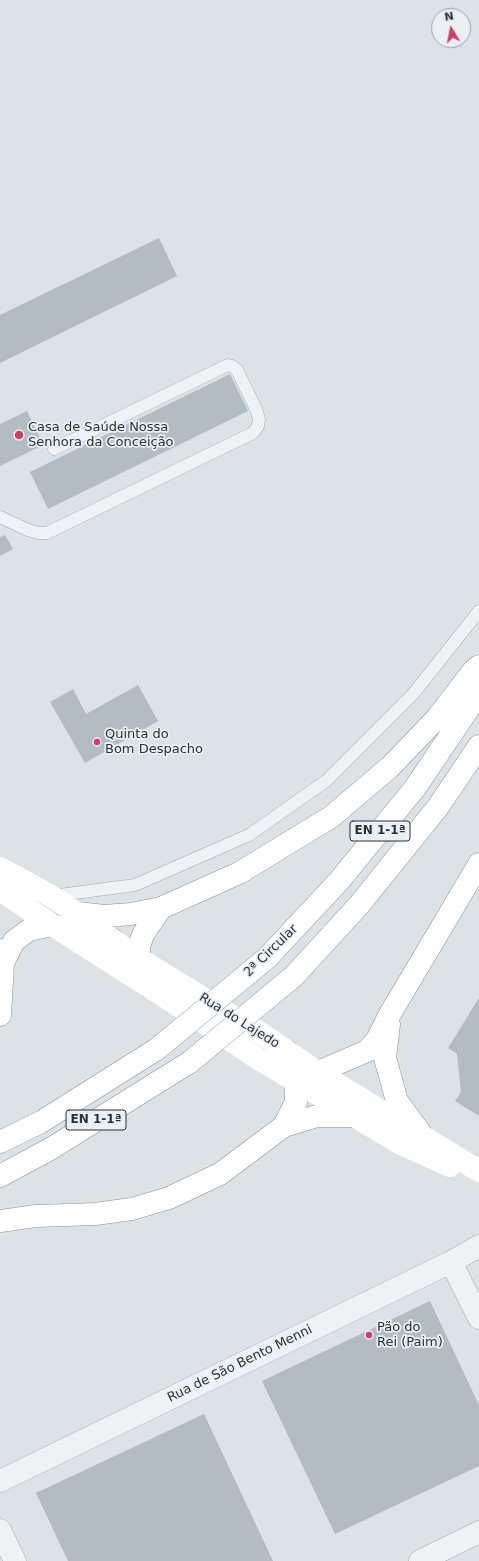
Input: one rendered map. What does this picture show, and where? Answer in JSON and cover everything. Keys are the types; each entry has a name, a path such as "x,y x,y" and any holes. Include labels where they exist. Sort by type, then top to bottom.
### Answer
{"main road":[{"path":"78,913 104,916 131,914 161,908 239,873 331,817 390,767 437,718 474,670 479,666"},
{"name":"2ª Circular","path":"0,1142 41,1122 157,1049 267,958 339,881 415,788 479,694"},
{"name":"EN 1-1ª","path":"0,1176 52,1148 190,1062 294,976 359,905 438,807 479,746"},
{"path":"297,1082 367,1051 377,1040 390,1014 479,864"},
{"name":"Rua do Lajedo","path":"0,868 51,896 78,913 139,959 319,1073 479,1171"},
{"path":"0,890 257,1058 401,1144 479,1179"},
{"path":"150,987 139,959 139,945 144,933 161,908"},
{"path":"0,1015 2,956 14,941 28,930 52,925 112,939"},
{"path":"390,1014 385,1058 398,1101 422,1135"},
{"path":"284,1126 296,1102 296,1067 288,1052"},
{"path":"0,1221 36,1216 95,1214 132,1209 169,1198 220,1174 284,1126 318,1116 356,1116"}],"street":[{"name":"Rua de São Bento Menni","path":"0,1481 451,1262 479,1246"},
{"path":"451,1262 479,1318"},
{"path":"0,1530 15,1561"},
{"path":"420,1561 479,1532"}],"lane":[{"path":"0,517 28,530 38,533 47,533 253,434 258,426 259,419 256,409 237,370 228,365 54,449"},
{"path":"51,896 135,885 249,835 326,782 414,693 479,611"}],"building":[{"path":"159,238 177,276 0,363 0,315"},
{"path":"230,374 248,411 48,509 30,472"},
{"name":"Casa de Saúde Nossa Senhora da Conceição","path":"27,411 43,445 0,466 0,424"},
{"path":"5,535 13,549 0,556 0,537"},
{"name":"Quinta do Bom Despacho","path":"138,685 158,721 85,763 50,702 73,689 86,714"},
{"path":"479,998 479,1116 455,1101 461,1092 457,1054 448,1048"},
{"path":"430,1301 479,1405 479,1466 335,1534 262,1381"},
{"path":"204,1414 273,1561 68,1561 36,1493"}],"place":[{"name":"Casa de Saúde Nossa Senhora da Conceição","path":"19,435"},
{"name":"Quinta do Bom Despacho","path":"97,742"},
{"name":"Pão do Rei (Paim)","path":"369,1335"}]}
